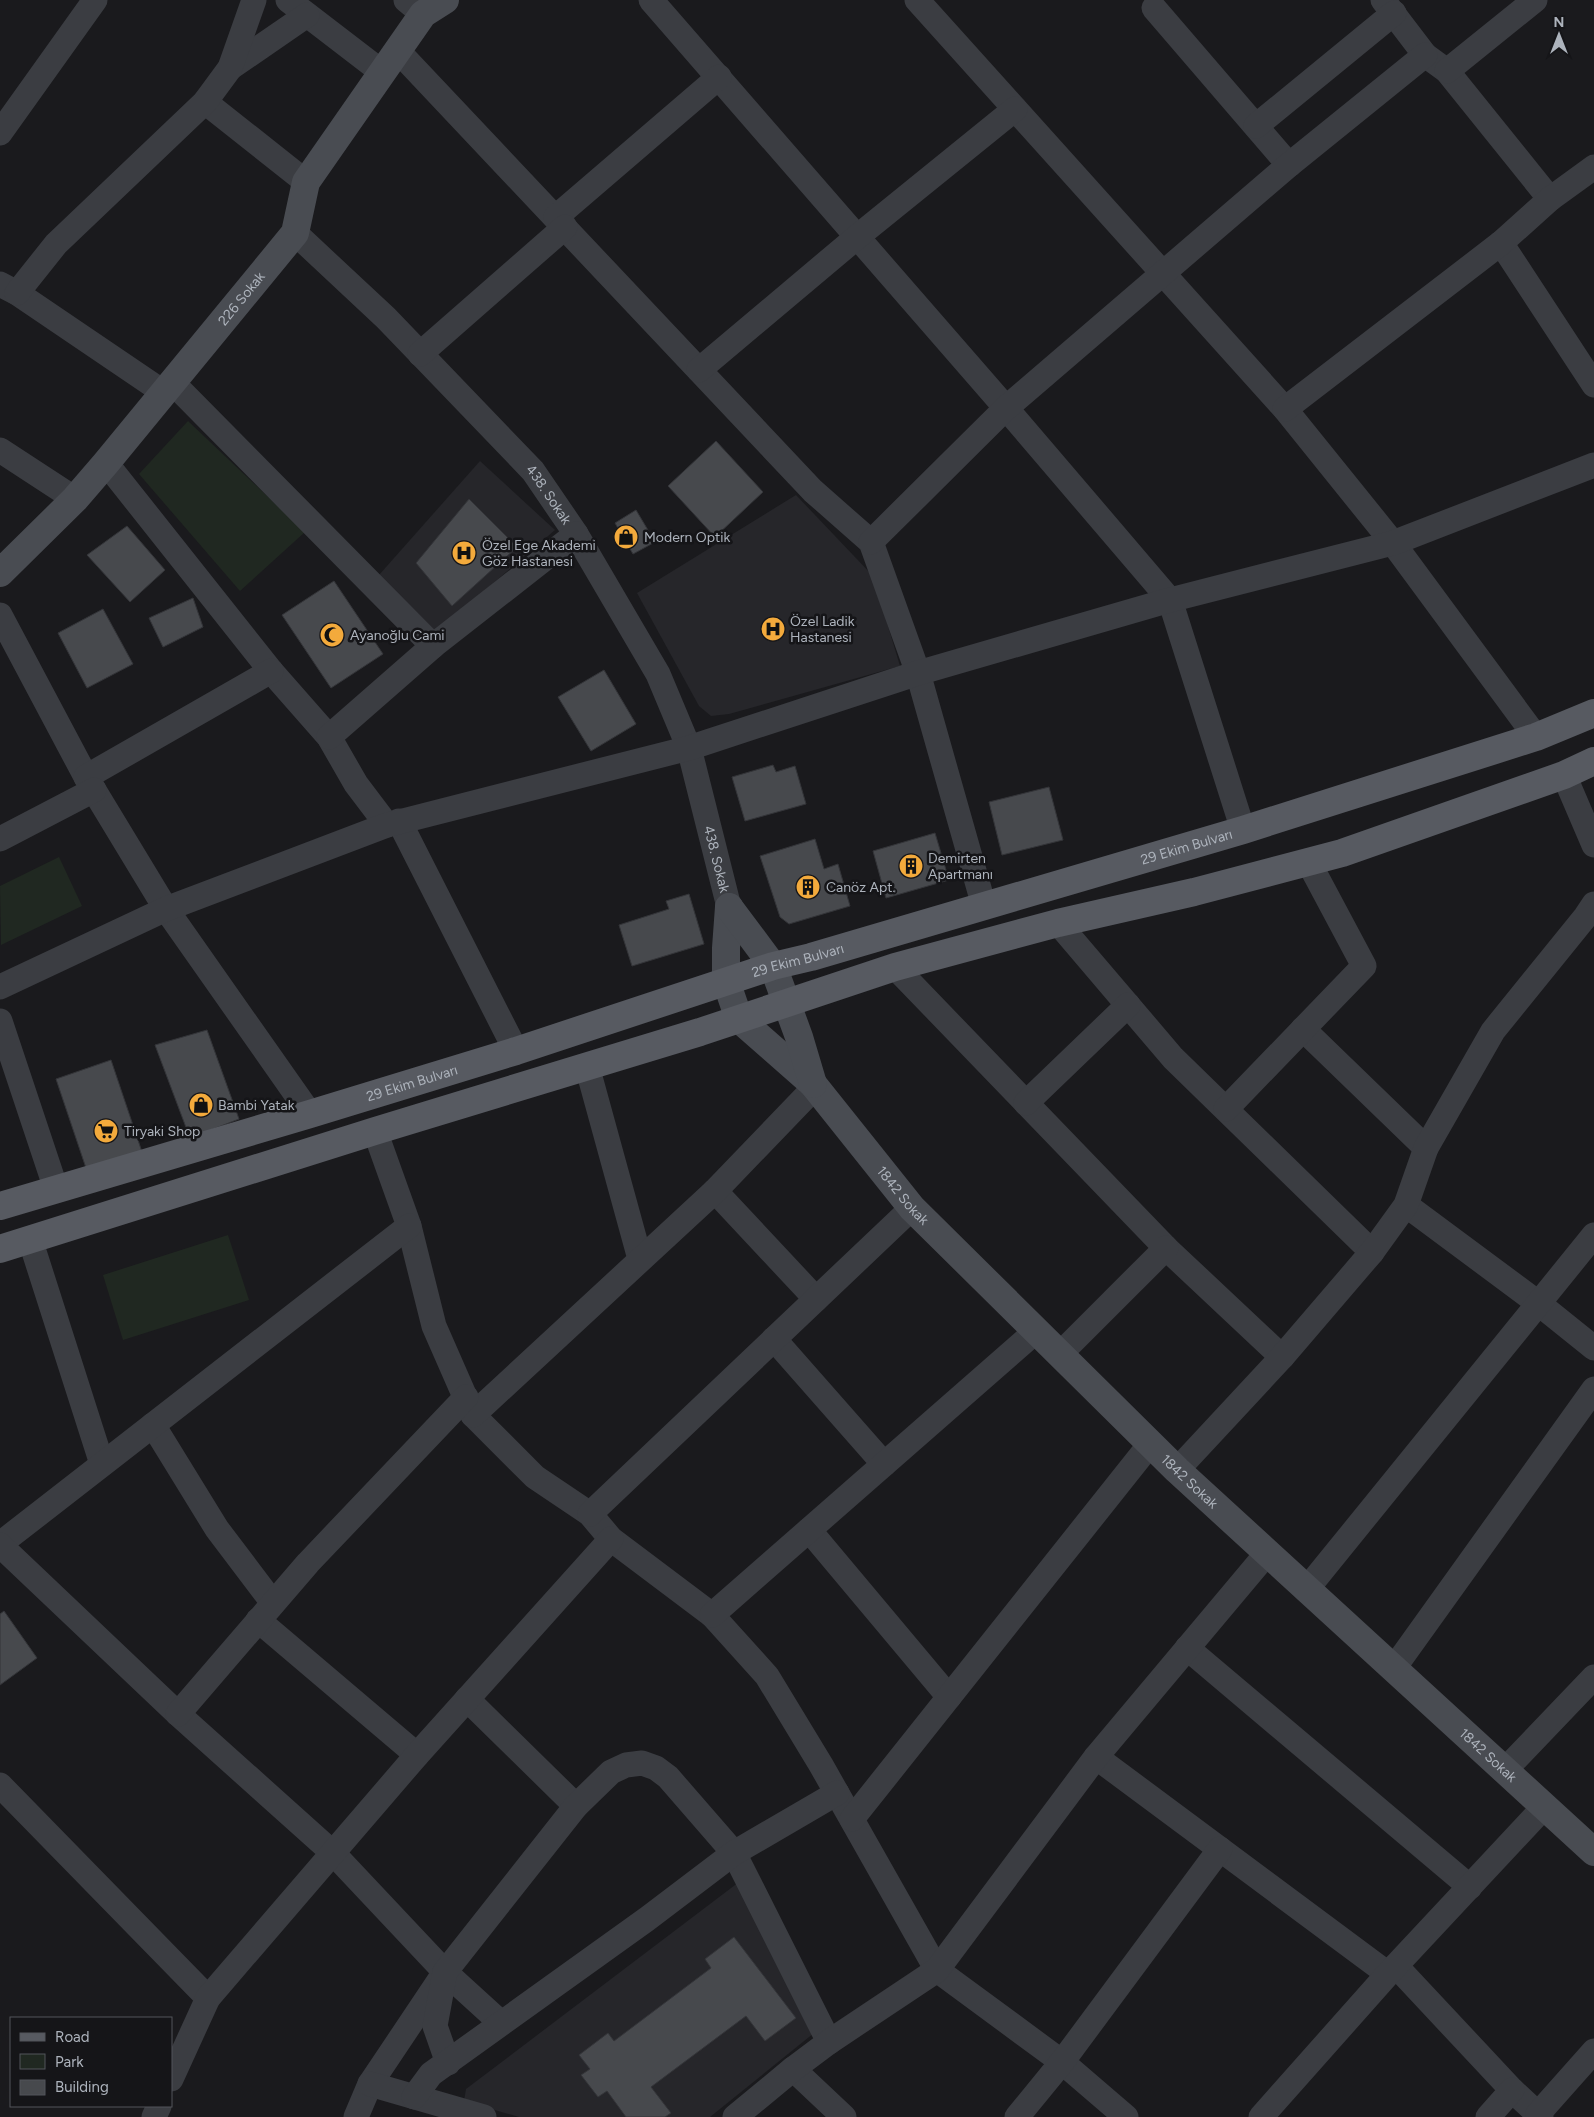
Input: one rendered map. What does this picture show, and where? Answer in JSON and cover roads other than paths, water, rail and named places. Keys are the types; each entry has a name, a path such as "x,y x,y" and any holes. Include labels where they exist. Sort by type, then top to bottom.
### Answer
{"main road":[{"name":"29 Ekim Bulvarı","path":"0,1206 516,1051 726,980 811,957 1243,830 1536,737 1594,713"},
{"path":"0,1249 739,1019 895,967 1058,923 1194,892 1342,853 1564,775 1594,760"}],"street":[{"path":"0,133 95,0"},
{"path":"230,68 254,0"},
{"path":"652,0 1170,600 1243,830"},
{"path":"917,0 1285,409 1393,543 1536,737"},
{"path":"1447,71 1535,0"},
{"name":"226 Sokak","path":"0,573 75,499 295,233 306,182 391,62 425,5"},
{"path":"433,646 168,387 8,289 205,102 230,68 298,7 391,62 560,222 813,490 871,542 918,673 984,906"},
{"path":"1256,126 1388,7 1425,55 1447,71 1550,199"},
{"path":"1154,8 1289,165"},
{"path":"871,542 1006,408 1289,165 1425,55"},
{"path":"420,354 560,222 719,77"},
{"path":"205,102 306,182"},
{"path":"699,370 857,237 1015,109"},
{"path":"1285,409 1501,244 1550,199 1594,167"},
{"name":"438. Sokak","path":"295,233 386,318 532,471 576,534 658,674 689,748 729,907"},
{"path":"1501,244 1594,385"},
{"path":"0,450 75,499"},
{"path":"106,463 271,671 329,736 356,784 393,823 516,1051"},
{"path":"0,987 166,909 393,823 689,748 918,673 1170,600 1393,543 1594,464"},
{"path":"329,736 433,646 576,534"},
{"path":"0,615 90,783 166,909 310,1114"},
{"path":"0,839 271,671"},
{"path":"1564,775 1594,845"},
{"path":"1226,1110 1364,966 1308,861"},
{"path":"1177,1470 1282,1357 1372,1252 1406,1205 1426,1148 1493,1031 1594,904"},
{"path":"729,907 773,966 799,1037 814,1086"},
{"path":"729,907 726,980 739,1019 814,1086"},
{"path":"1058,923 1173,1058 1372,1252"},
{"path":"895,967 1166,1248 1282,1357"},
{"path":"1026,1103 1128,1005"},
{"path":"0,1021 56,1190"},
{"path":"1303,1029 1426,1148"},
{"path":"587,1066 640,1259"},
{"path":"178,1714 308,1563 469,1406 640,1259 714,1192 814,1086"},
{"name":"1842 Sokak","path":"814,1086 912,1208 1177,1470 1594,1852"},
{"path":"375,1131 408,1226 434,1326 469,1406 535,1477 590,1514 611,1538 712,1615 767,1676 837,1793 937,1970 1062,2062 1126,2117"},
{"path":"714,1192 816,1299"},
{"path":"1406,1205 1538,1303 1594,1348"},
{"path":"590,1514 912,1208"},
{"path":"408,1226 0,1544 178,1714 333,1853 445,1972 501,2023"},
{"path":"1306,1590 1594,1235"},
{"path":"30,1240 102,1464"},
{"path":"1060,1353 1166,1248"},
{"path":"712,1615 1036,1331"},
{"path":"774,1339 884,1464"},
{"path":"1394,1668 1594,1389"},
{"path":"153,1425 266,1612 417,1755"},
{"path":"852,1819 1151,1443"},
{"path":"809,1530 949,1698"},
{"path":"172,2077 208,1998 417,1755 611,1538"},
{"path":"734,2117 829,2042 937,1970 1096,1757 1268,1552"},
{"path":"1187,1648 1470,1887"},
{"path":"1504,1771 1594,1677"},
{"path":"467,1699 576,1806"},
{"path":"1096,1757 1220,1849 1392,1970 1539,2116 1594,2051"},
{"path":"356,2117 370,2084 445,1972 576,1806 611,1772 626,1765 642,1763 656,1768 668,1777 734,1853 829,2042"},
{"path":"0,1785 208,1998"},
{"path":"414,2097 431,2074 647,1919 734,1853 837,1793"},
{"path":"1261,2117 1392,1970 1544,1807"},
{"path":"1017,2117 1062,2062 1220,1849"},
{"path":"445,1972 435,2026 448,2063"},
{"path":"793,2069 844,2117"},
{"path":"370,2084 484,2117"},
{"path":"1488,2117 1512,2090"}],"place":[{"name":"Modern Optik","path":"626,537"},
{"name":"Özel Ege Akademi Göz Hastanesi","path":"464,553"},
{"name":"Özel Ladik Hastanesi","path":"773,629"},
{"name":"Ayanoğlu Cami","path":"332,635"},
{"name":"Demirten Apartmanı","path":"911,866"},
{"name":"Canöz Apt.","path":"808,887"},
{"name":"Bambi Yatak","path":"201,1105"},
{"name":"Tiryaki Shop","path":"106,1131"}]}
